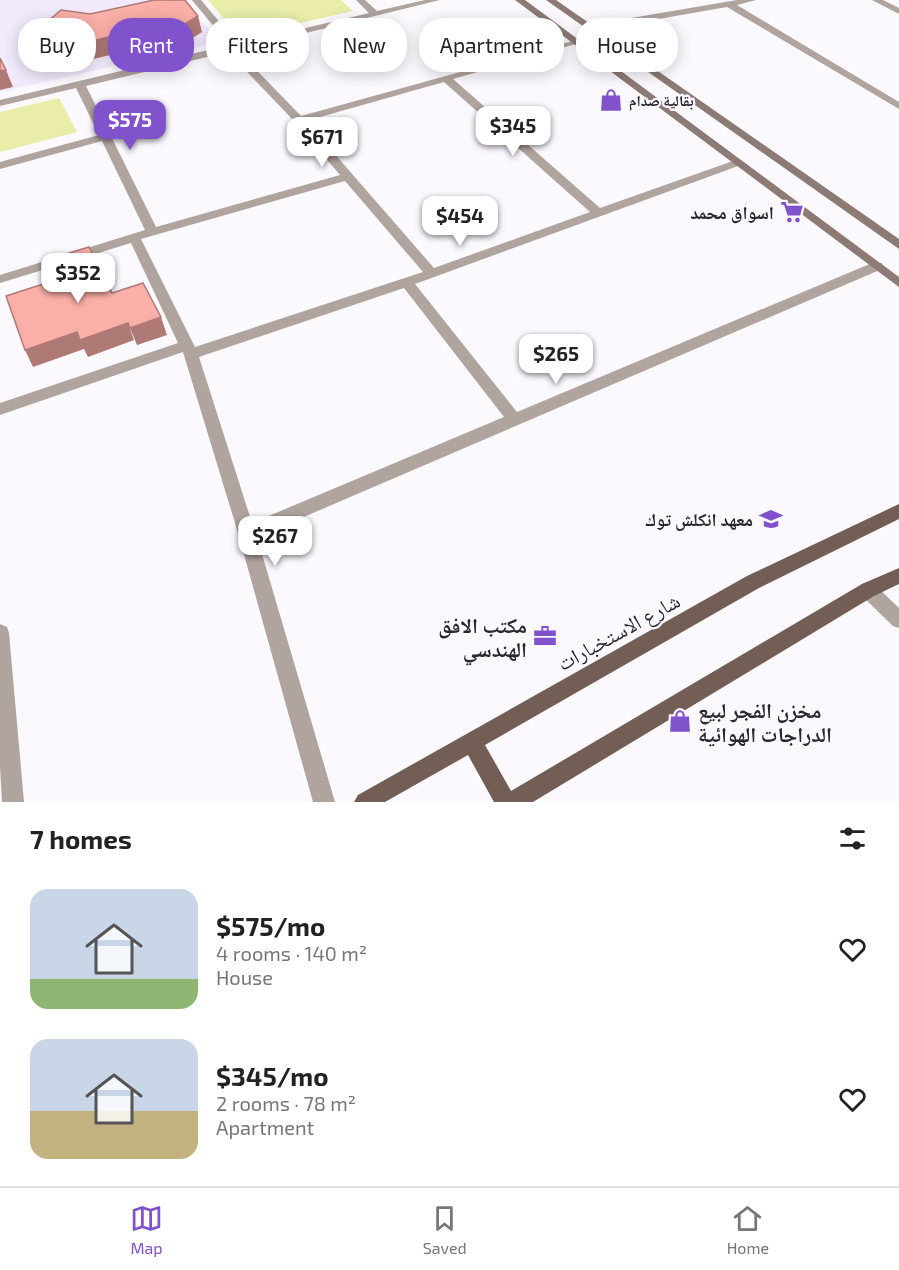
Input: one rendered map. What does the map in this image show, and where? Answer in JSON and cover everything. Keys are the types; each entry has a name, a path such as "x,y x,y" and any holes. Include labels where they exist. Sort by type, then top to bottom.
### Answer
{"main road":[{"path":"519,0 899,283"},
{"path":"550,0 576,18"},
{"path":"654,72 893,236 899,245"},
{"name":"شارع الاستخبارات","path":"365,802 753,582 899,511"},
{"path":"513,802 868,590 899,576"},
{"path":"471,741 506,802"}],"street":[{"path":"196,0 210,18"},
{"path":"360,0 375,14"},
{"path":"309,29 436,0"},
{"path":"648,18 752,0"},
{"path":"876,0 899,11"},
{"path":"728,4 899,106"},
{"path":"299,120 573,42"},
{"path":"0,103 206,54"},
{"path":"256,72 349,176 431,273"},
{"path":"446,78 598,213"},
{"path":"80,85 152,232"},
{"path":"0,166 106,137"},
{"path":"0,409 407,282 737,163"},
{"path":"0,279 134,237 349,176"},
{"path":"134,237 189,350 247,533 324,802"},
{"path":"247,533 877,266"},
{"path":"407,282 515,420"},
{"path":"868,590 899,620"},
{"path":"0,644 13,802"}],"shaded area":[{"path":"0,0 181,0 206,26 206,45 194,48 194,18 108,18 108,68 96,70 96,18 18,18 18,72 88,72 0,92"}],"green space":[{"path":"208,0 341,0 353,11 309,21 309,18 223,18"},
{"path":"59,98 77,132 0,152 0,112"}],"building":[{"path":"154,0 185,0 198,16 194,18 108,18 108,37 96,40 96,18 52,18 61,10 90,14"},
{"path":"0,58 6,70 0,71"},
{"path":"89,247 112,293 143,283 161,317 130,328 128,323 80,340 77,332 25,350 6,296 65,277 56,257"}],"place":[{"name":"بقالية صدام","path":"611,100"},
{"name":"اسواق محمد","path":"792,212"},
{"name":"معهد انكلش توك","path":"771,519"},
{"name":"مكتب الافق الهندسي","path":"545,636"},
{"name":"مخزن الفجر لبيع الدراجات الهوائية","path":"680,721"}]}
